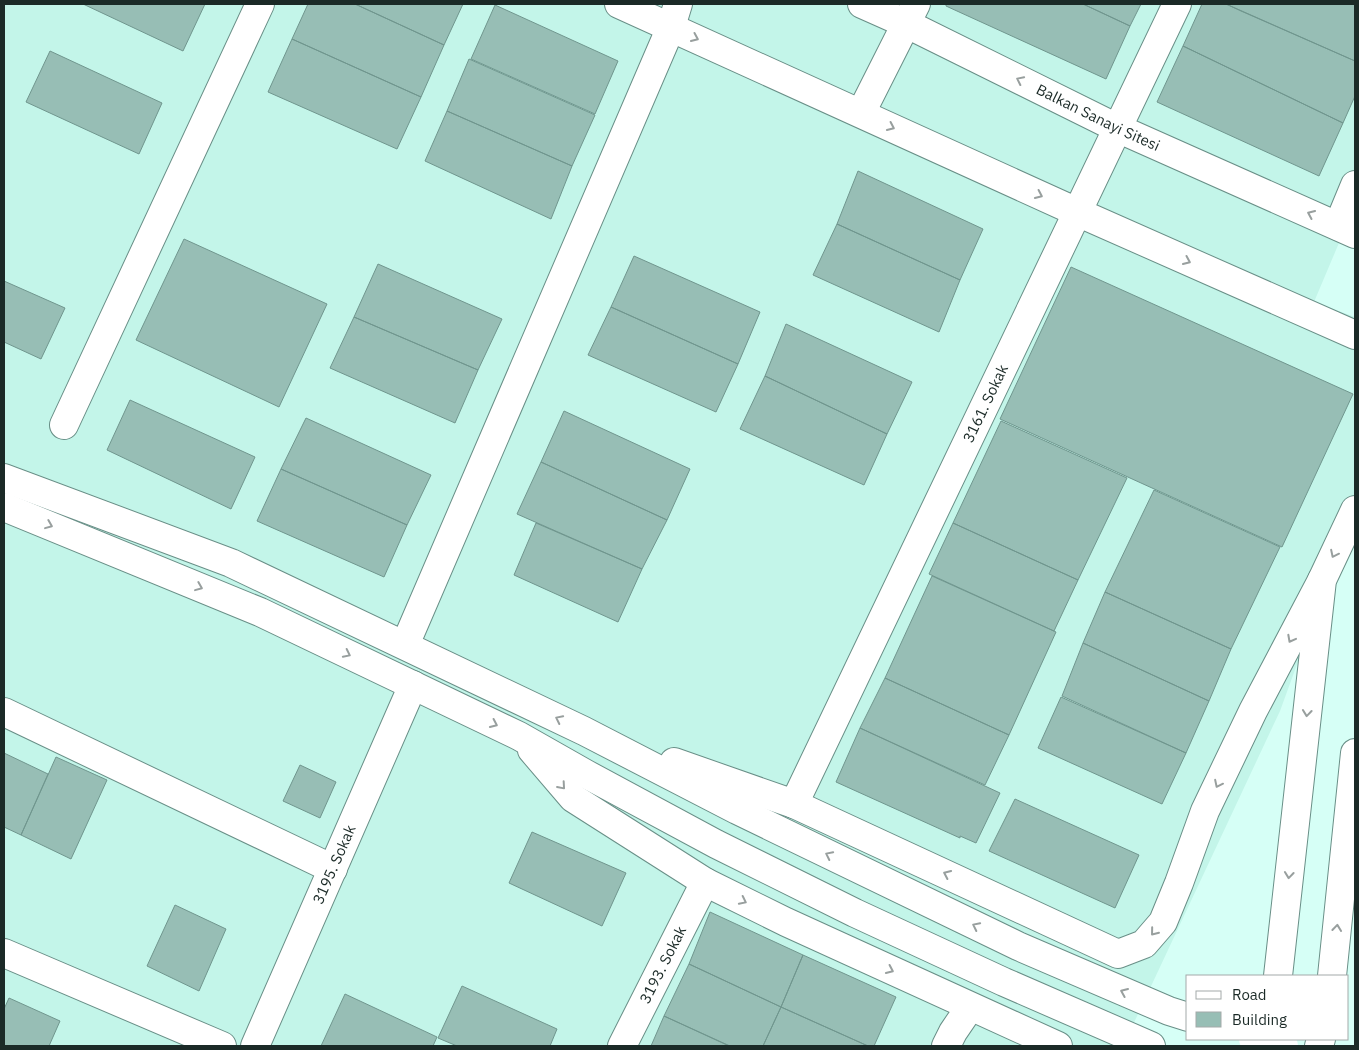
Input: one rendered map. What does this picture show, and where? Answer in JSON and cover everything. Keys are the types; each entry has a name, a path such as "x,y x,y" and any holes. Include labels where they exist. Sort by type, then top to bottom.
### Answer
{"main road":[{"path":"64,425 260,4"},
{"path":"619,4 675,15 861,113 1077,212 1355,335"},
{"name":"Balkan Sanayi Sitesi","path":"862,4 912,14 1117,128 1346,230 1355,185"},
{"name":"3161. Sokak","path":"794,804 1177,4"},
{"path":"861,113 912,14"},
{"path":"405,646 675,15"},
{"path":"4,478 231,563 584,731 737,810 1018,946 1178,1014"},
{"path":"4,507 260,612 519,736 716,844 855,913 1004,982 1152,1046"},
{"path":"584,731 794,804 1118,954 1144,944 1163,922 1205,811 1253,711 1322,580 1355,510"},
{"path":"1278,975 1322,580"},
{"name":"3195. Sokak","path":"255,1046 413,685"},
{"path":"4,712 333,869"},
{"path":"519,736 573,798 705,882 786,922 1058,1046"},
{"path":"1332,975 1355,753"},
{"name":"3193. Sokak","path":"622,1046 705,882"},
{"path":"4,953 222,1046"},
{"path":"946,1046 970,1007"},
{"path":"1257,1040 1284,1046"}],"shaded area":[{"path":"4,4 1355,4 1355,205 1314,302 1355,317 1355,505 1280,711 1123,1046 4,1046"}],"building":[{"path":"83,4 205,4 183,51"},
{"path":"308,4 355,4 444,45 421,97 292,39"},
{"path":"355,4 463,4 444,45"},
{"path":"946,4 1083,4 1130,26 1106,79 946,6"},
{"path":"1083,4 1141,4 1130,26"},
{"path":"1202,4 1226,4 1355,61 1355,96 1343,123 1183,46"},
{"path":"1226,4 1355,4 1355,61 1241,11"},
{"path":"495,5 618,61 595,114 471,59"},
{"path":"292,39 421,97 397,149 268,92"},
{"path":"1183,46 1343,123 1319,176 1157,102"},
{"path":"50,51 162,103 139,154 26,102"},
{"path":"469,59 595,115 572,166 447,111"},
{"path":"447,111 572,166 551,219 425,161"},
{"path":"858,171 983,229 960,280 837,224"},
{"path":"837,224 960,280 939,332 813,275"},
{"path":"184,239 327,304 279,407 136,340"},
{"path":"634,256 760,312 738,364 611,307"},
{"path":"378,264 502,319 478,370 354,317"},
{"path":"1071,267 1353,394 1282,547 1000,419"},
{"path":"4,281 65,308 41,359 4,342"},
{"path":"611,307 738,364 716,412 588,355"},
{"path":"354,317 478,370 455,423 330,368"},
{"path":"786,324 912,382 887,434 765,376"},
{"path":"765,376 887,434 864,485 740,429"},
{"path":"130,400 255,457 231,509 107,450"},
{"path":"564,411 690,469 667,520 541,462"},
{"path":"306,418 431,475 407,525 281,469"},
{"path":"1001,421 1127,478 1078,580 953,523"},
{"path":"541,462 667,520 642,569 517,514"},
{"path":"281,469 407,525 384,577 257,521"},
{"path":"1154,490 1280,547 1231,649 1105,592"},
{"path":"536,523 642,569 618,622 514,575"},
{"path":"953,523 1078,580 1054,631 929,574"},
{"path":"932,576 1056,632 1009,735 885,678"},
{"path":"1105,592 1231,649 1209,701 1083,643"},
{"path":"1083,643 1209,701 1186,753 1062,696"},
{"path":"885,678 1009,735 985,785 860,728"},
{"path":"1061,697 1186,753 1162,804 1038,748"},
{"path":"860,728 1000,793 976,843 960,836 960,838 836,782"},
{"path":"4,753 48,774 21,835 4,827"},
{"path":"56,757 107,780 71,859 21,835"},
{"path":"300,765 336,782 320,818 283,801"},
{"path":"1015,799 1139,855 1115,908 989,851"},
{"path":"532,832 626,873 602,926 509,883"},
{"path":"175,905 226,929 199,991 147,966"},
{"path":"710,912 803,955 781,1007 689,964"},
{"path":"803,955 896,997 874,1046 868,1046 781,1007"},
{"path":"689,964 781,1007 763,1046 729,1046 664,1016"},
{"path":"462,986 557,1029 550,1046 457,1046 438,1038"},
{"path":"345,994 437,1037 433,1046 321,1046"},
{"path":"9,998 60,1021 49,1046 4,1046 4,1009"},
{"path":"781,1007 868,1046 763,1046"},
{"path":"664,1016 730,1046 651,1046"}]}
